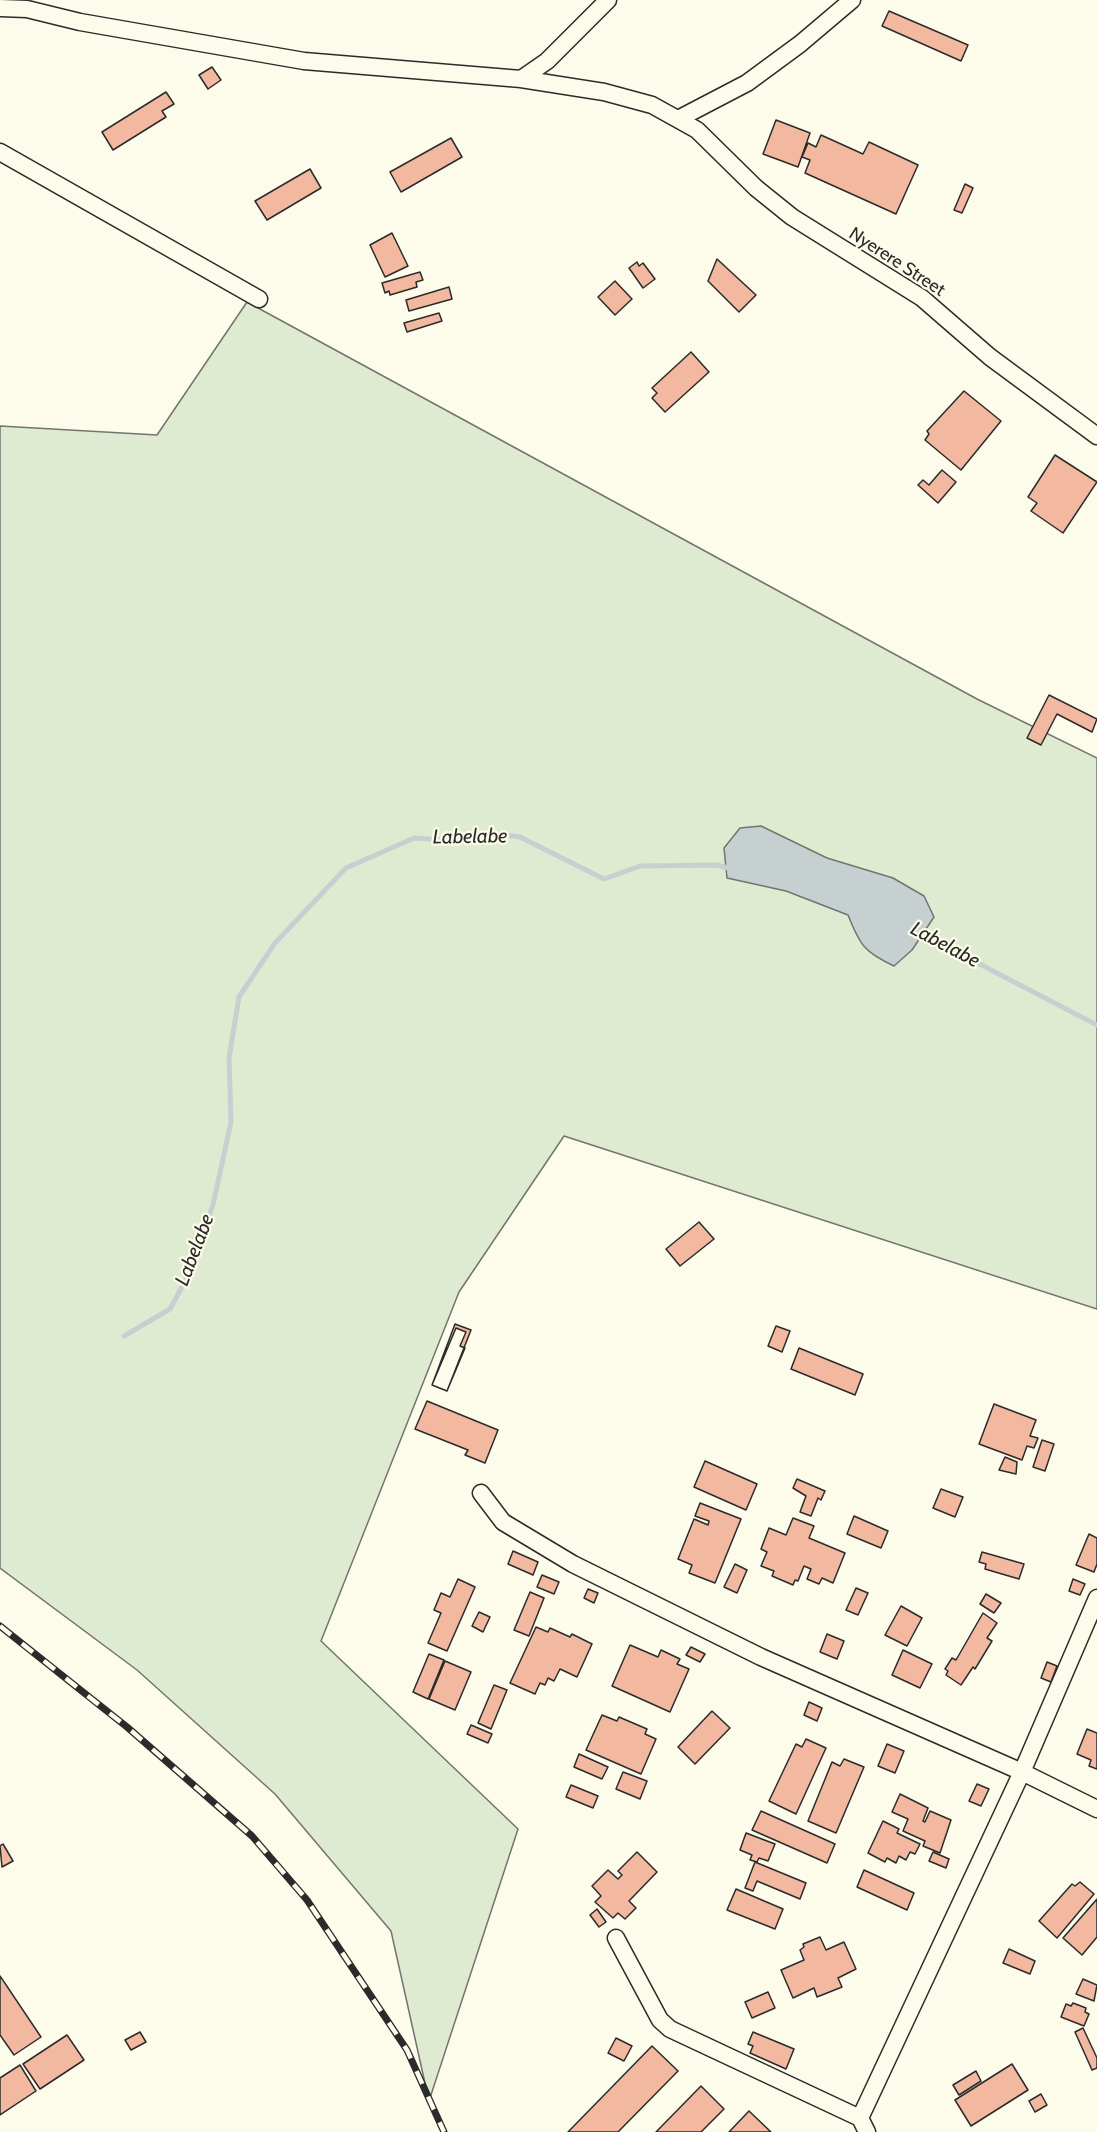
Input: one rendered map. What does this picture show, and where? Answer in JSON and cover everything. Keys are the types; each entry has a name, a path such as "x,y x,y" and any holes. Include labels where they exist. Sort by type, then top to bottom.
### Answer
{"street":[{"path":"521,79 547,61 608,0"},
{"path":"678,119 747,83 801,44 852,0"},
{"name":"Nyerere Street","path":"0,8 27,9 80,22 304,61 521,79 604,92 652,105 697,130 756,188 792,217 922,298 990,357 1097,436"},
{"path":"0,152 259,299"},
{"path":"481,1493 503,1522 573,1564 761,1657 1022,1772 1097,1809"},
{"path":"616,1938 660,2020 670,2029 863,2125 1022,1772 1097,1598"}],"green space":[{"path":"247,302 977,699 1097,758 1097,1309 564,1136 459,1292 321,1641 518,1829 429,2101 391,1931 275,1794 137,1670 0,1568 0,426 157,435"}],"shaded area":[{"path":"761,826 827,858 893,878 924,896 934,917 912,950 894,966 884,961 869,952 860,941 848,915 786,891 727,878 724,848 740,828"}],"building":[{"path":"889,11 968,45 961,61 882,26"},
{"path":"212,67 221,80 208,89 199,75"},
{"path":"166,92 174,104 162,111 166,117 113,150 102,132"},
{"path":"776,120 810,133 798,167 763,154"},
{"path":"821,135 863,154 869,142 918,165 896,214 805,173 810,160 802,157 808,143 816,147"},
{"path":"451,138 462,157 401,192 390,172"},
{"path":"310,169 321,188 267,220 255,201"},
{"path":"965,184 973,188 962,213 954,210"},
{"path":"392,233 408,266 385,277 370,245"},
{"path":"717,259 756,295 739,312 708,281"},
{"path":"637,262 639,266 643,263 655,279 643,288 629,268"},
{"path":"420,272 423,280 416,282 417,287 390,295 389,291 385,293 382,283"},
{"path":"615,281 632,299 615,315 598,297"},
{"path":"449,287 452,299 409,311 406,300"},
{"path":"439,313 442,321 407,332 404,323"},
{"path":"691,352 709,372 665,412 652,398 657,393 652,388"},
{"path":"964,391 1001,421 961,470 925,440 929,434 927,431"},
{"path":"1055,455 1097,482 1063,533 1031,511 1037,503 1028,497"},
{"path":"942,470 956,482 938,503 918,485 923,480 929,485"},
{"path":"1049,695 1097,719 1092,732 1057,714 1041,745 1027,738"},
{"path":"699,1222 714,1239 680,1266 666,1249"},
{"path":"455,1324 471,1330 447,1391 432,1385"},
{"path":"776,1326 790,1331 782,1352 768,1346"},
{"path":"456,1328 466,1332 460,1346 465,1348 447,1391 432,1385"},
{"path":"799,1348 863,1374 855,1395 791,1369"},
{"path":"427,1401 498,1430 485,1463 465,1455 468,1450 415,1429"},
{"path":"994,1404 1036,1420 1030,1436 1038,1438 1034,1448 1027,1446 1022,1460 979,1444"},
{"path":"1042,1440 1054,1444 1045,1471 1033,1467"},
{"path":"1005,1457 1017,1462 1016,1474 999,1470"},
{"path":"705,1461 757,1484 746,1510 694,1487"},
{"path":"797,1479 825,1491 821,1500 818,1498 811,1516 800,1512 806,1496 793,1488"},
{"path":"941,1489 963,1497 955,1517 933,1508"},
{"path":"700,1503 741,1519 715,1583 689,1573 692,1565 678,1559 694,1519 708,1525 709,1521 695,1516"},
{"path":"854,1516 888,1531 881,1548 847,1534"},
{"path":"793,1518 814,1526 809,1538 845,1553 833,1583 822,1578 819,1584 807,1579 811,1569 804,1566 798,1581 795,1580 793,1585 772,1576 774,1571 761,1566 767,1552 761,1549 769,1528 786,1535"},
{"path":"1089,1534 1097,1538 1097,1564 1094,1572 1076,1565"},
{"path":"513,1551 538,1562 533,1575 508,1564"},
{"path":"982,1552 1024,1564 1019,1579 985,1569 986,1564 979,1562"},
{"path":"735,1564 747,1570 737,1593 724,1587"},
{"path":"542,1575 559,1582 554,1594 537,1587"},
{"path":"458,1579 475,1587 447,1651 428,1643 441,1613 434,1610 441,1593 450,1597"},
{"path":"1073,1579 1085,1584 1080,1595 1069,1591"},
{"path":"856,1588 868,1593 858,1615 846,1610"},
{"path":"588,1589 598,1593 594,1603 584,1598"},
{"path":"530,1592 544,1598 529,1636 514,1630"},
{"path":"986,1594 1001,1603 994,1613 980,1604"},
{"path":"901,1606 922,1618 907,1646 885,1635"},
{"path":"479,1612 490,1617 483,1632 472,1626"},
{"path":"983,1613 997,1623 987,1638 992,1641 975,1669 973,1667 961,1685 946,1675 948,1671 945,1669 952,1658 956,1660"},
{"path":"536,1627 548,1632 550,1628 570,1637 572,1634 592,1644 577,1677 560,1669 554,1681 548,1678 545,1685 540,1683 535,1694 510,1683"},
{"path":"827,1634 844,1641 837,1659 820,1652"},
{"path":"630,1645 658,1657 661,1650 680,1659 677,1664 689,1669 670,1712 612,1686"},
{"path":"691,1647 705,1654 700,1662 686,1655"},
{"path":"903,1650 932,1664 920,1688 892,1675"},
{"path":"429,1654 444,1660 428,1699 413,1692"},
{"path":"445,1661 471,1672 455,1710 429,1699"},
{"path":"1047,1662 1057,1666 1051,1682 1041,1678"},
{"path":"494,1685 507,1690 491,1729 478,1723"},
{"path":"809,1702 822,1708 817,1721 804,1715"},
{"path":"712,1711 730,1728 695,1764 678,1747"},
{"path":"602,1715 617,1721 619,1717 647,1729 645,1734 656,1739 641,1774 586,1750"},
{"path":"471,1725 492,1734 488,1743 467,1734"},
{"path":"1087,1729 1097,1733 1097,1769 1089,1766 1091,1760 1077,1754"},
{"path":"806,1739 826,1748 796,1814 769,1801 796,1744 802,1747"},
{"path":"887,1744 904,1751 895,1773 878,1766"},
{"path":"579,1754 608,1767 602,1779 574,1767"},
{"path":"844,1759 864,1767 836,1833 808,1821 832,1762 840,1766"},
{"path":"623,1772 647,1781 640,1799 616,1789"},
{"path":"977,1784 989,1789 981,1806 969,1801"},
{"path":"571,1785 598,1796 593,1808 566,1797"},
{"path":"900,1794 928,1808 923,1821 925,1822 930,1811 951,1820 940,1853 923,1846 925,1841 903,1831 908,1819 892,1812"},
{"path":"761,1811 835,1844 827,1863 752,1830"},
{"path":"883,1821 899,1829 897,1833 920,1844 915,1854 910,1852 906,1860 899,1856 896,1863 887,1858 885,1862 868,1853"},
{"path":"746,1833 775,1844 768,1861 759,1858 757,1862 750,1860 752,1855 740,1850"},
{"path":"3,1844 13,1861 2,1867 0,1846"},
{"path":"637,1852 657,1872 629,1901 636,1908 625,1919 618,1913 613,1918 595,1902 601,1896 592,1886 608,1870 618,1879 622,1875 618,1871"},
{"path":"933,1852 949,1859 946,1868 929,1861"},
{"path":"755,1862 806,1883 800,1899 757,1881 753,1891 745,1888"},
{"path":"864,1870 914,1893 907,1910 857,1887"},
{"path":"1080,1882 1094,1894 1057,1938 1039,1921 1072,1884 1075,1886"},
{"path":"736,1889 783,1909 775,1929 727,1910"},
{"path":"1097,1899 1097,1937 1082,1955 1063,1938"},
{"path":"597,1909 606,1922 599,1927 590,1915"},
{"path":"820,1937 826,1950 844,1942 856,1969 838,1978 842,1987 817,1997 814,1988 793,1998 781,1970 804,1960 800,1950 804,1947 803,1944"},
{"path":"1009,1949 1035,1961 1030,1974 1003,1963"},
{"path":"0,1976 41,2037 14,2055 0,2035"},
{"path":"1083,1979 1097,1985 1094,2001 1076,1994"},
{"path":"768,1992 775,2008 752,2018 745,2002"},
{"path":"1073,2003 1086,2008 1085,2012 1089,2014 1084,2026 1061,2017 1066,2004 1071,2006"},
{"path":"1083,2028 1097,2058 1097,2068 1092,2070 1075,2032"},
{"path":"140,2032 146,2042 131,2050 125,2040"},
{"path":"753,2032 794,2049 786,2069 750,2053 753,2046 748,2044"},
{"path":"67,2035 84,2060 40,2089 23,2064"},
{"path":"616,2038 632,2046 624,2061 608,2053"},
{"path":"652,2046 678,2071 618,2132 568,2132"},
{"path":"1012,2064 1028,2090 971,2126 955,2100"},
{"path":"20,2065 36,2091 0,2115 0,2078"},
{"path":"976,2071 981,2081 959,2095 953,2085"},
{"path":"701,2086 724,2109 701,2132 656,2132"},
{"path":"1041,2094 1047,2105 1035,2112 1029,2101"},
{"path":"749,2111 771,2132 729,2132"}],"waterway":[{"name":"Labelabe","path":"124,1336 170,1309 185,1281 213,1205 231,1122 229,1058 239,997 275,943 346,868 414,838 472,842 491,833 520,837 604,879 640,866 717,865 732,869"},
{"name":"Labelabe","path":"918,932 1097,1025"}],"railway":[{"path":"0,1626 127,1727 252,1836 307,1900 407,2050 444,2132"}]}
